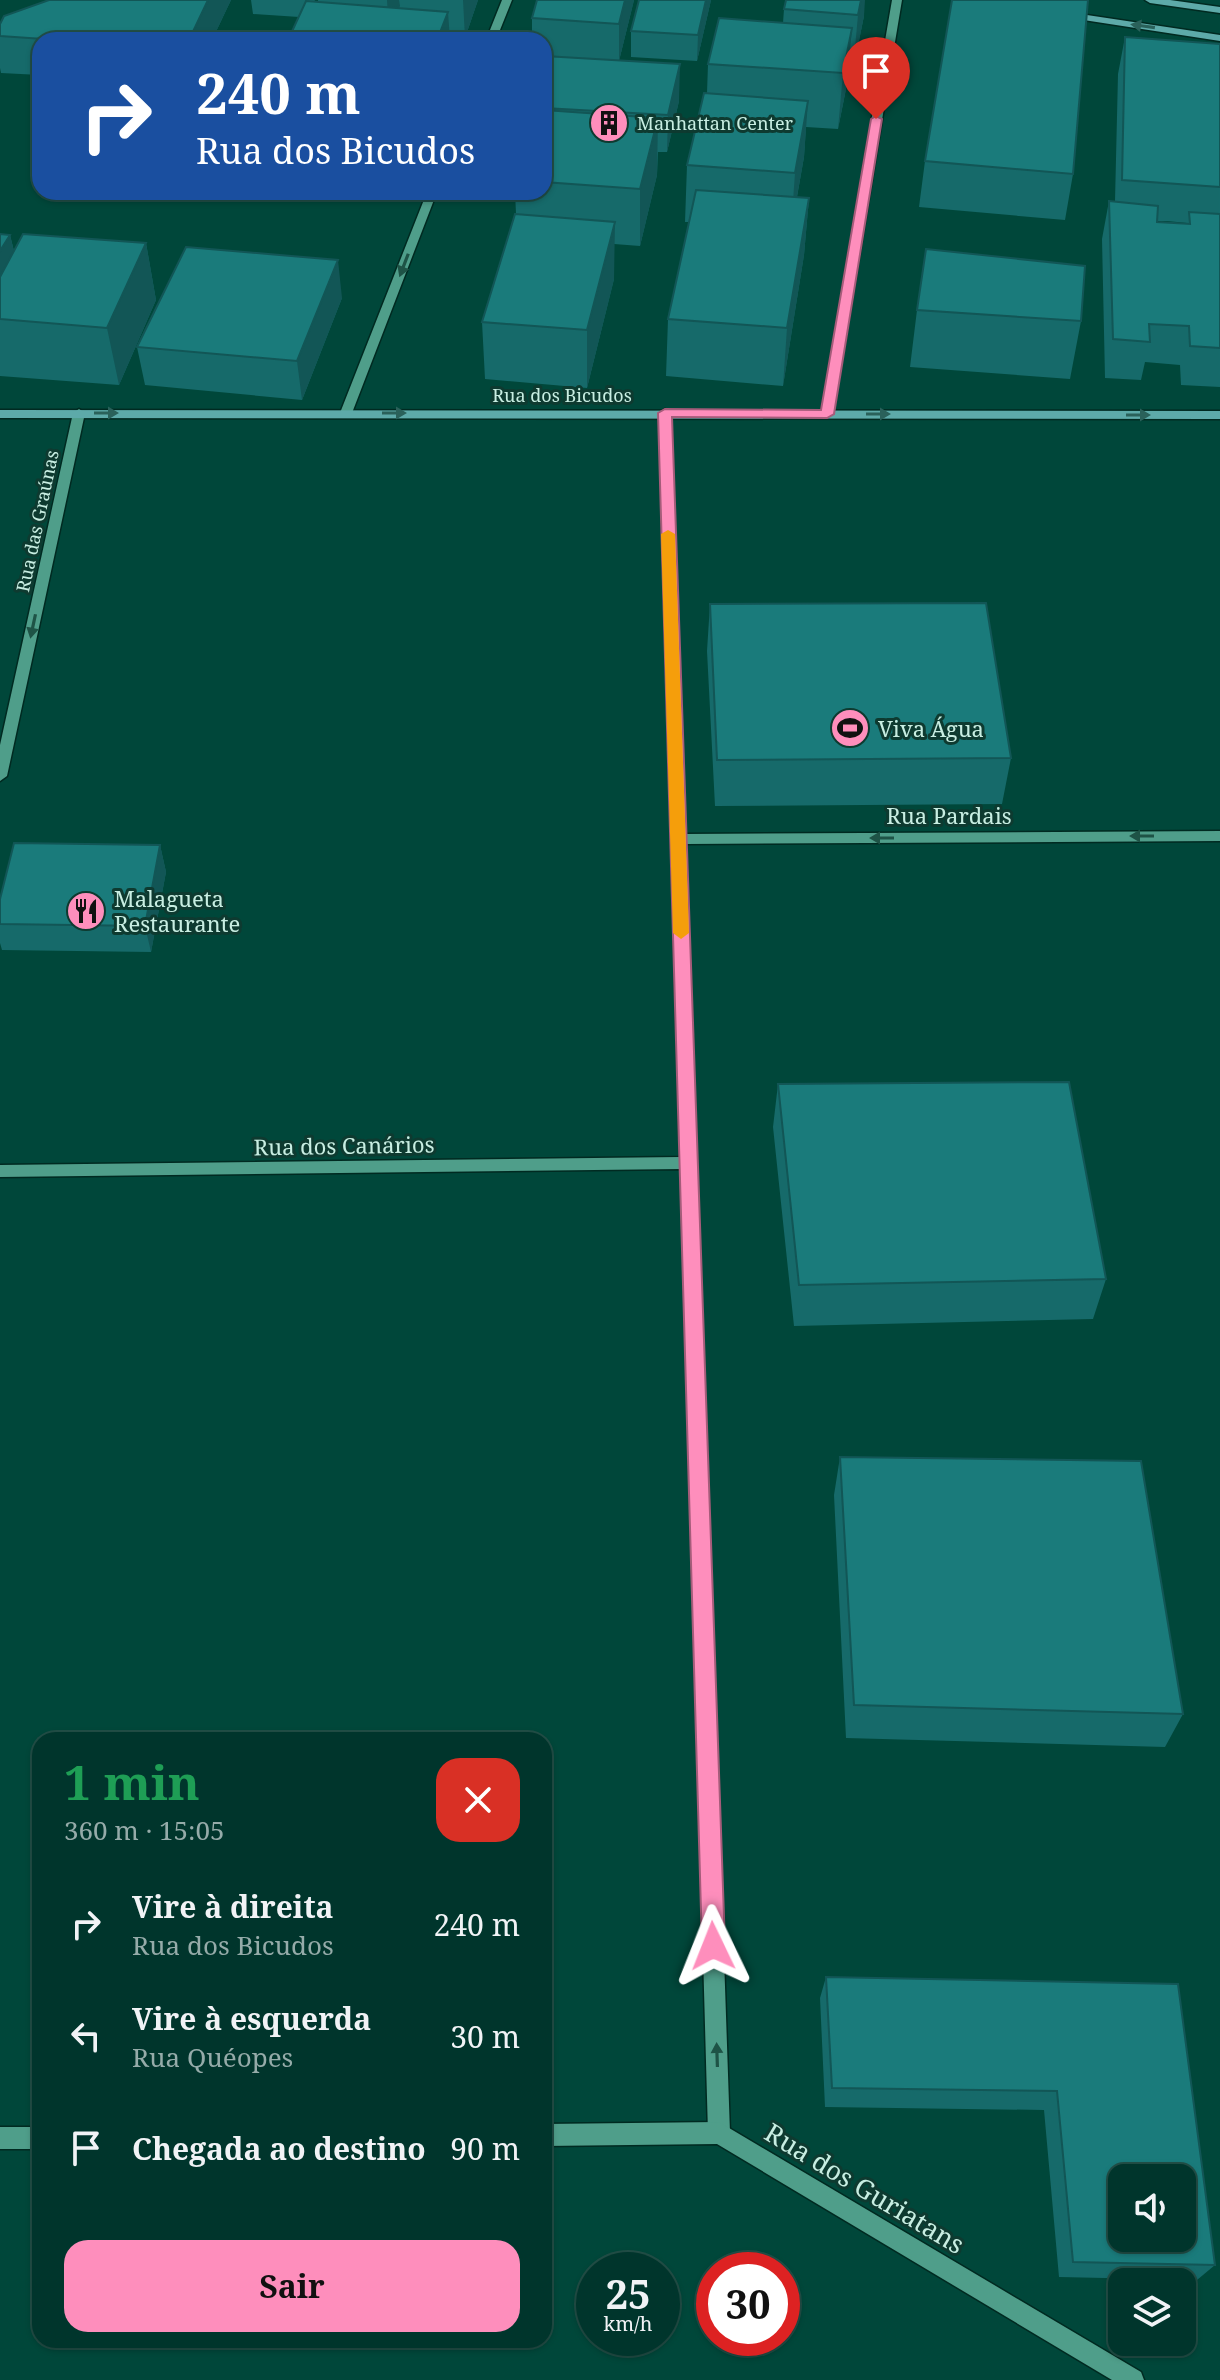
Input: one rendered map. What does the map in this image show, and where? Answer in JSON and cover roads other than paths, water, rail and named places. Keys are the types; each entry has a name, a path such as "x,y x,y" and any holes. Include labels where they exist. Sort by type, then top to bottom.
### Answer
{"main road":[{"path":"1150,0 1220,10"},
{"path":"1057,14 1220,38"},
{"name":"Rua dos Bicudos","path":"0,414 1220,415"}],"street":[{"path":"494,32 507,0"},
{"path":"827,414 897,0"},
{"path":"346,413 429,200"},
{"name":"Rua das Graúnas","path":"0,776 79,413"},
{"path":"552,2135 719,2133 665,413"},
{"name":"Rua Pardais","path":"678,839 1220,836"},
{"name":"Rua dos Canários","path":"0,1171 688,1163"},
{"name":"Rua dos Guriatans","path":"719,2133 1133,2380"},
{"path":"0,2138 32,2138"}],"place":[{"name":"Manhattan Center","path":"609,123"},
{"name":"Viva Água","path":"850,728"},
{"name":"Malagueta Restaurante","path":"86,911"}]}
